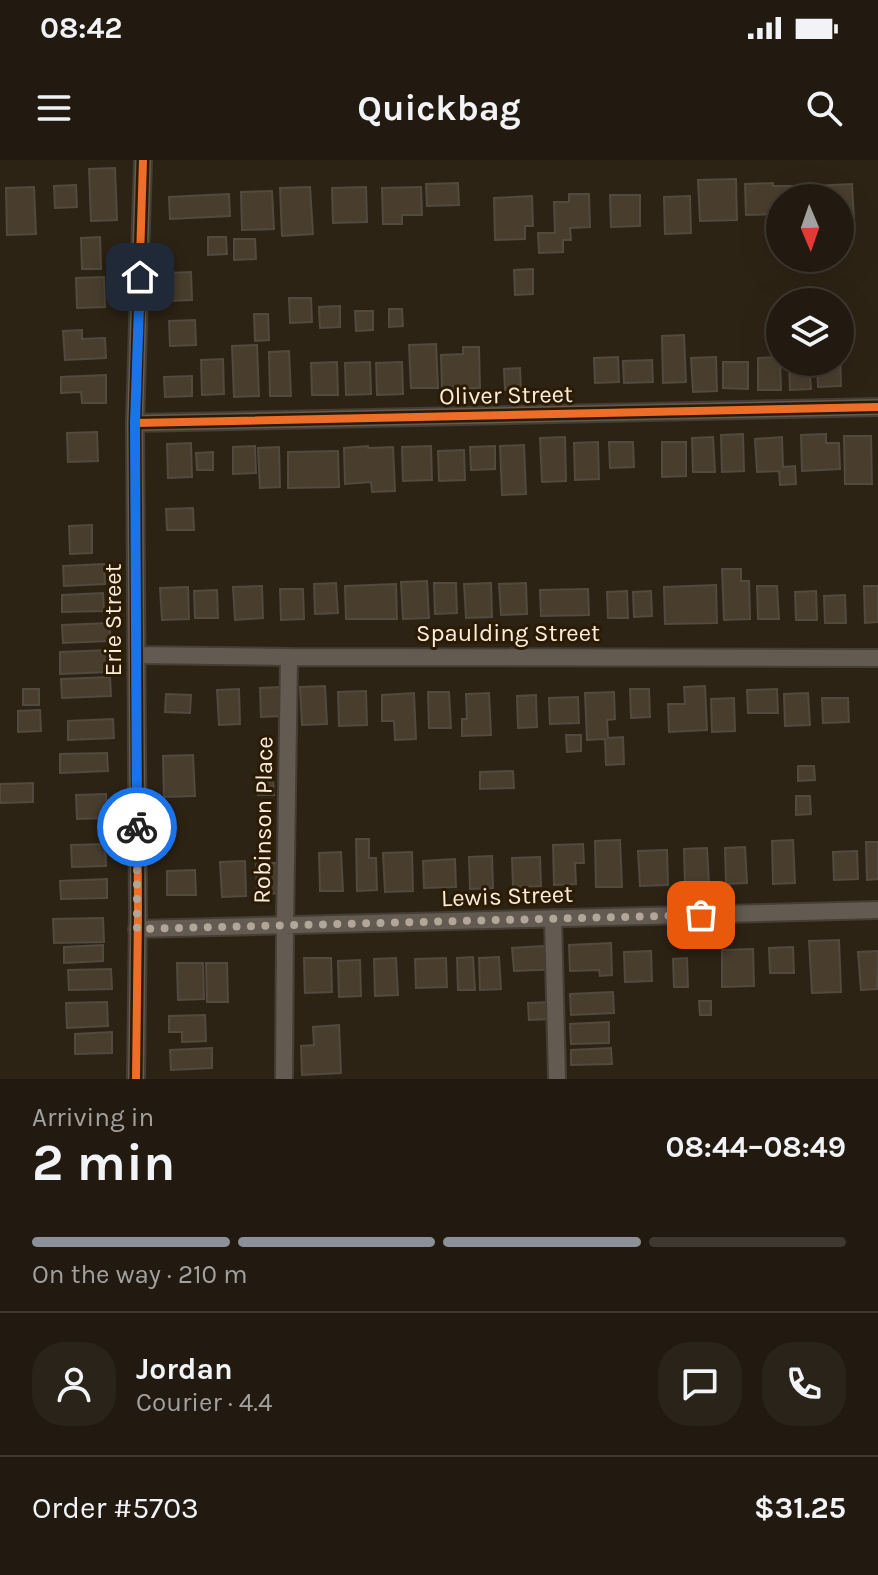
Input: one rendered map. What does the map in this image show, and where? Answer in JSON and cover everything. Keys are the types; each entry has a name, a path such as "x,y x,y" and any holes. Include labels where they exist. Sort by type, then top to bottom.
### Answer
{"street":[{"name":"Erie Street","path":"136,1079 135,423 143,160"},
{"name":"Oliver Street","path":"135,423 878,407"},
{"name":"Spaulding Street","path":"137,655 878,658"},
{"name":"Robinson Place","path":"284,1079 289,657"},
{"name":"Lewis Street","path":"137,929 878,910"},
{"path":"553,918 557,1079"}],"building":[{"path":"115,168 117,220 91,221 89,169"},
{"path":"736,179 737,220 700,221 698,180"},
{"path":"458,183 459,205 427,206 426,184"},
{"path":"773,183 766,184 766,214 746,215 745,184"},
{"path":"76,185 77,207 55,208 54,186"},
{"path":"34,187 36,234 7,235 6,188"},
{"path":"310,187 313,234 282,236 280,188"},
{"path":"366,187 367,222 333,223 332,188"},
{"path":"421,187 422,215 402,215 402,224 383,224 382,188"},
{"path":"272,191 274,229 242,230 241,192"},
{"path":"229,194 230,216 170,219 169,197"},
{"path":"569,194 589,194 590,227 570,228 571,240 563,240 563,252 539,253 538,233 555,233 554,202 569,202"},
{"path":"610,195 640,195 640,226 611,227"},
{"path":"532,196 533,226 525,226 525,239 495,240 494,198"},
{"path":"690,196 691,233 665,234 664,197"},
{"path":"100,237 101,269 82,269 81,238"},
{"path":"208,237 226,237 227,254 208,255"},
{"path":"234,239 255,239 256,259 234,260"},
{"path":"533,269 533,294 515,295 514,270"},
{"path":"191,272 192,300 168,301 167,273"},
{"path":"104,277 105,307 77,308 76,278"},
{"path":"289,298 311,298 312,322 290,323"},
{"path":"340,306 340,327 320,328 319,307"},
{"path":"389,309 402,309 403,326 389,327"},
{"path":"355,311 373,311 373,330 356,331"},
{"path":"254,314 268,314 269,340 255,341"},
{"path":"195,320 196,345 170,346 169,321"},
{"path":"82,330 82,339 105,338 106,358 65,360 63,331"},
{"path":"684,335 686,382 663,383 662,336"},
{"path":"436,344 438,388 411,388 409,345"},
{"path":"257,345 259,396 234,397 232,346"},
{"path":"463,347 479,347 480,388 442,389 441,355 463,354"},
{"path":"289,351 291,396 270,396 269,352"},
{"path":"618,357 619,382 595,383 594,358"},
{"path":"716,357 717,391 693,392 691,358"},
{"path":"758,358 766,358 766,376 781,376 781,390 758,390"},
{"path":"223,359 224,394 202,395 201,360"},
{"path":"652,360 653,382 624,383 623,361"},
{"path":"337,362 338,395 312,395 311,363"},
{"path":"370,362 371,394 346,395 345,363"},
{"path":"402,362 403,394 377,395 376,363"},
{"path":"723,362 748,362 748,389 723,388"},
{"path":"520,368 521,389 505,390 504,369"},
{"path":"106,375 106,403 82,403 81,392 61,393 61,377"},
{"path":"192,376 192,396 165,397 164,377"},
{"path":"790,376 810,376 811,389 790,390"},
{"path":"818,376 841,376 841,386 818,387"},
{"path":"97,432 98,461 68,462 67,433"},
{"path":"743,434 744,471 722,472 721,435"},
{"path":"826,434 826,443 839,443 840,469 802,471 801,435"},
{"path":"844,436 871,436 872,484 845,484"},
{"path":"565,437 566,481 542,482 540,438"},
{"path":"713,437 715,472 693,472 692,438"},
{"path":"782,437 783,467 795,466 796,484 780,485 779,471 757,472 755,439"},
{"path":"598,442 599,479 575,480 574,443"},
{"path":"609,442 633,442 634,467 610,468"},
{"path":"662,442 686,442 686,476 662,477"},
{"path":"191,443 192,477 168,478 167,444"},
{"path":"524,445 526,494 502,495 500,446"},
{"path":"255,446 256,473 233,474 233,447"},
{"path":"431,446 432,480 403,481 402,447"},
{"path":"495,446 495,469 471,470 470,447"},
{"path":"279,447 280,487 260,488 258,448"},
{"path":"393,447 395,491 372,492 371,482 345,484 344,448"},
{"path":"464,450 465,480 439,481 438,451"},
{"path":"338,451 339,487 288,488 288,452"},
{"path":"213,452 213,470 197,470 196,453"},
{"path":"193,508 194,530 167,530 166,509"},
{"path":"92,525 92,553 70,554 69,526"},
{"path":"104,564 105,584 64,586 63,566"},
{"path":"722,569 741,569 741,581 749,581 750,619 724,620"},
{"path":"427,581 429,618 403,619 401,582"},
{"path":"336,583 338,613 315,614 314,584"},
{"path":"434,583 456,583 457,613 435,614"},
{"path":"491,583 492,617 466,618 464,584"},
{"path":"526,583 527,614 501,615 499,584"},
{"path":"396,584 397,619 346,619 345,586"},
{"path":"716,585 717,623 665,624 664,587"},
{"path":"262,586 263,618 235,620 233,587"},
{"path":"757,586 777,586 779,619 758,619"},
{"path":"864,586 878,586 878,622 865,623"},
{"path":"188,587 189,619 162,620 160,588"},
{"path":"280,589 303,589 304,619 281,620"},
{"path":"588,589 589,615 541,616 540,590"},
{"path":"217,590 218,618 195,618 194,591"},
{"path":"627,591 628,618 608,618 607,592"},
{"path":"651,591 652,616 634,617 633,592"},
{"path":"816,591 817,620 796,620 795,592"},
{"path":"103,593 104,611 62,612 62,595"},
{"path":"845,595 846,623 825,623 824,596"},
{"path":"110,623 110,641 63,643 62,625"},
{"path":"110,650 111,672 60,674 60,652"},
{"path":"110,677 111,696 62,698 61,679"},
{"path":"325,686 327,724 302,725 300,687"},
{"path":"705,686 707,730 669,732 668,704 685,704 684,687"},
{"path":"280,687 281,716 261,717 260,688"},
{"path":"23,689 39,689 39,705 23,705"},
{"path":"239,689 240,724 219,725 217,690"},
{"path":"630,689 649,689 650,717 631,718"},
{"path":"777,689 778,713 748,713 747,690"},
{"path":"366,691 367,725 339,726 338,692"},
{"path":"428,692 449,692 451,728 429,728"},
{"path":"614,692 615,719 607,720 608,738 623,737 624,764 606,765 605,739 587,740 585,693"},
{"path":"414,693 416,739 395,740 394,721 382,721 382,695"},
{"path":"489,693 491,735 462,736 462,719 467,719 466,694"},
{"path":"808,693 810,725 785,726 784,694"},
{"path":"166,694 191,695 190,713 165,712"},
{"path":"536,695 537,727 518,728 517,696"},
{"path":"578,697 579,723 550,724 549,698"},
{"path":"734,698 735,731 712,732 711,699"},
{"path":"822,698 848,698 849,722 823,723"},
{"path":"40,710 41,731 18,732 18,711"},
{"path":"113,719 114,738 68,740 68,721"},
{"path":"566,735 581,735 581,751 567,752"},
{"path":"107,753 108,771 60,773 60,754"},
{"path":"193,755 195,796 164,797 163,756"},
{"path":"798,766 814,766 815,780 798,781"},
{"path":"513,771 514,788 480,789 480,772"},
{"path":"273,779 274,795 258,795 258,780"},
{"path":"33,783 33,802 0,803 0,784"},
{"path":"106,794 107,818 77,819 76,795"},
{"path":"796,796 810,796 811,814 796,815"},
{"path":"356,839 369,839 369,858 376,858 377,890 357,891"},
{"path":"620,840 622,887 596,887 595,841"},
{"path":"793,840 795,883 773,884 772,841"},
{"path":"866,842 878,842 878,879 867,880"},
{"path":"105,844 106,866 72,867 71,845"},
{"path":"583,844 584,863 575,863 576,884 554,885 553,845"},
{"path":"745,847 747,883 726,884 725,848"},
{"path":"707,848 709,883 685,884 684,849"},
{"path":"667,850 668,885 640,886 638,851"},
{"path":"857,851 858,879 834,880 833,852"},
{"path":"341,852 343,891 320,891 319,853"},
{"path":"412,852 413,891 385,892 383,853"},
{"path":"492,856 493,888 470,889 469,857"},
{"path":"540,857 541,886 513,887 512,858"},
{"path":"455,859 456,887 424,888 423,861"},
{"path":"245,861 246,896 222,897 220,862"},
{"path":"292,862 293,893 257,894 256,864"},
{"path":"195,870 196,895 167,895 167,871"},
{"path":"107,879 107,898 61,899 60,881"},
{"path":"103,918 104,942 54,943 53,919"},
{"path":"839,940 841,992 812,993 809,941"},
{"path":"611,943 612,975 600,976 599,970 570,971 569,945"},
{"path":"103,945 103,961 64,963 64,947"},
{"path":"560,945 562,969 514,971 512,948"},
{"path":"793,947 794,973 770,973 769,948"},
{"path":"753,949 754,986 722,987 722,950"},
{"path":"651,951 652,981 625,982 624,952"},
{"path":"878,951 877,989 861,990 858,952"},
{"path":"473,957 475,990 458,990 457,958"},
{"path":"499,957 501,989 480,990 479,958"},
{"path":"304,958 331,958 332,992 305,993"},
{"path":"396,958 398,995 375,996 374,959"},
{"path":"446,958 447,987 416,988 415,959"},
{"path":"687,958 688,987 674,987 673,959"},
{"path":"360,960 361,996 339,997 338,961"},
{"path":"177,963 203,963 204,999 178,1000"},
{"path":"206,963 227,963 228,1002 207,1002"},
{"path":"111,969 112,989 69,990 68,970"},
{"path":"613,992 614,1013 571,1015 570,994"},
{"path":"699,1001 711,1001 711,1015 700,1015"},
{"path":"107,1002 108,1026 67,1028 66,1003"},
{"path":"551,1002 551,1019 529,1020 528,1003"},
{"path":"205,1015 206,1041 182,1042 182,1032 169,1032 169,1016"},
{"path":"609,1022 609,1043 571,1044 570,1024"},
{"path":"339,1025 341,1073 302,1075 301,1046 314,1045 313,1027"},
{"path":"112,1032 112,1053 75,1054 75,1034"},
{"path":"212,1048 212,1068 171,1070 170,1050"},
{"path":"611,1048 612,1064 571,1065 571,1050"}],"cycle path":[{"path":"136,1079 135,423 143,160"},
{"path":"135,423 878,407"}],"way so far":[{"path":"137,827 137,929 701,915"}],"route":[{"path":"137,827 135,423 140,277"}]}
